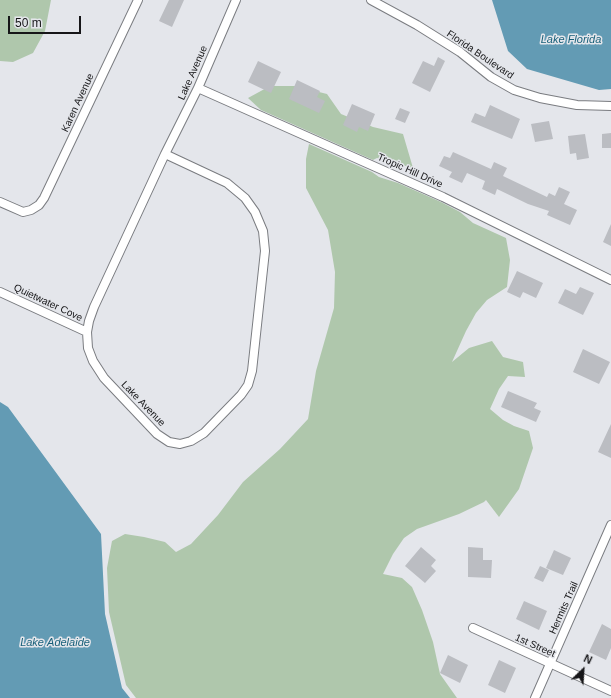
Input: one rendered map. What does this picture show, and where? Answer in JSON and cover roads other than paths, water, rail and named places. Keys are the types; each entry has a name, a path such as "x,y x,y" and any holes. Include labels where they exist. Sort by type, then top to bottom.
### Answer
{"street":[{"name":"Karen Avenue","path":"0,202 23,212 31,210 39,205 44,198 138,0"},
{"name":"Lake Avenue","path":"166,154 228,183 244,198 255,212 263,231 265,251 252,370 248,385 241,395 204,433 191,441 180,444 169,442 157,434 104,378 93,361 88,348 87,332 94,307 166,154 198,88 236,0"},
{"name":"Florida Boulevard","path":"371,0 417,25 460,52 491,77 514,90 540,98 577,105 611,106"},
{"name":"Tropic Hill Drive","path":"198,88 443,197 611,280"},
{"name":"Quietwater Cove","path":"0,292 87,332"},
{"name":"Hermits Trail","path":"535,698 610,529"},
{"name":"1st Street","path":"473,628 611,691"}],"water":[{"name":"Lake Florida","path":"492,0 611,0 611,89 599,90 527,69 508,51"},
{"name":"Lake Adelaide","path":"0,402 8,407 101,534 105,614 122,688 130,698 0,698"}]}
